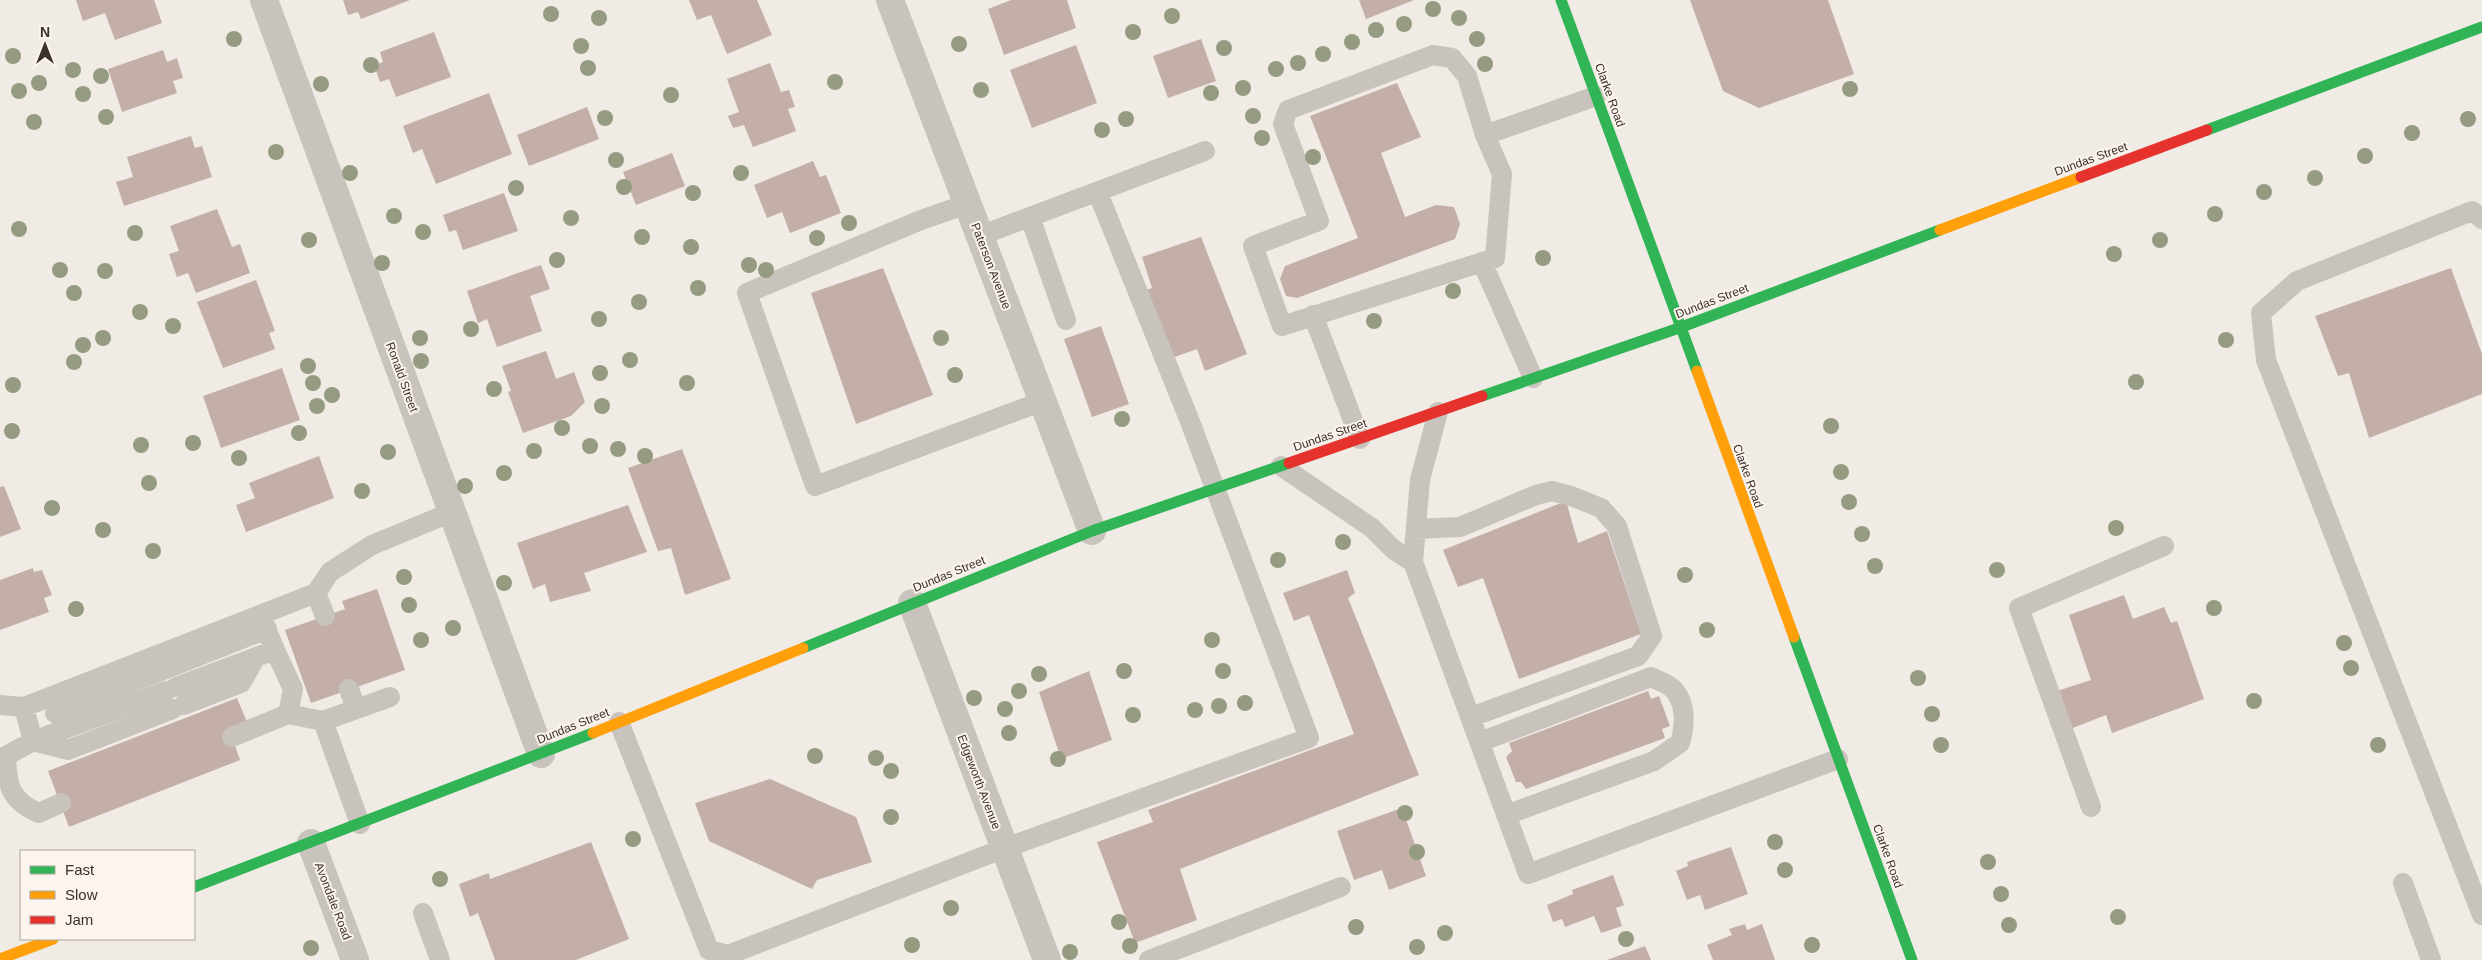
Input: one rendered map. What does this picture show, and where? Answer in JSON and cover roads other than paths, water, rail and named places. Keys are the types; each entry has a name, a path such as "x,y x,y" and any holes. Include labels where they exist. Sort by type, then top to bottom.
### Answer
{"main road":[{"name":"Clarke Road","path":"1561,0 1679,328 1912,960"},
{"name":"Dundas Street","path":"195,886 312,843 541,754 1092,531 1679,328 2482,28"},
{"path":"0,958 50,940"}],"street":[{"name":"Ronald Street","path":"264,0 541,754"},
{"name":"Paterson Avenue","path":"890,0 1092,531"},
{"name":"Edgeworth Avenue","path":"912,603 1047,960"},
{"name":"Avondale Road","path":"312,843 355,960"}],"lane":[{"path":"1432,54 1452,58 1467,76 1485,135 1502,174 1495,258 1482,262 1282,326 1253,246 1318,221 1282,124 1288,110 1432,54"},
{"path":"1485,135 1596,96"},
{"path":"979,236 1098,193 1204,151"},
{"path":"618,722 709,950 728,956 1004,848 1309,738 1215,489 1098,193"},
{"path":"967,204 921,220 748,293 815,486 1043,401"},
{"path":"2482,219 2472,210 2297,281 2261,313 2266,360 2482,915"},
{"path":"1030,217 1066,320"},
{"path":"1482,262 1533,378"},
{"path":"1313,315 1360,439"},
{"path":"1438,412 1420,480 1413,562 1528,874 1838,759"},
{"path":"1281,466 1372,528 1393,549 1413,562"},
{"path":"1416,530 1460,527 1536,495 1552,491 1571,496 1601,508 1617,526 1652,636 1638,656 1471,717"},
{"path":"37,720 264,622 316,593 330,572 372,545 452,512"},
{"path":"2091,807 2018,608 2164,546"},
{"path":"316,593 325,616"},
{"path":"264,622 266,653 293,689 288,714"},
{"path":"60,803 39,813 23,806 13,794 7,776 6,756 37,720 264,622"},
{"path":"0,705 37,720 68,750 266,653"},
{"path":"1480,742 1651,677 1672,688 1681,703 1684,727 1680,743 1654,761 1506,815"},
{"path":"349,689 356,708"},
{"path":"232,737 288,714 323,721 390,697"},
{"path":"323,721 360,824"},
{"path":"2403,883 2431,960"},
{"path":"1149,960 1341,887"},
{"path":"423,913 440,960"}]}
